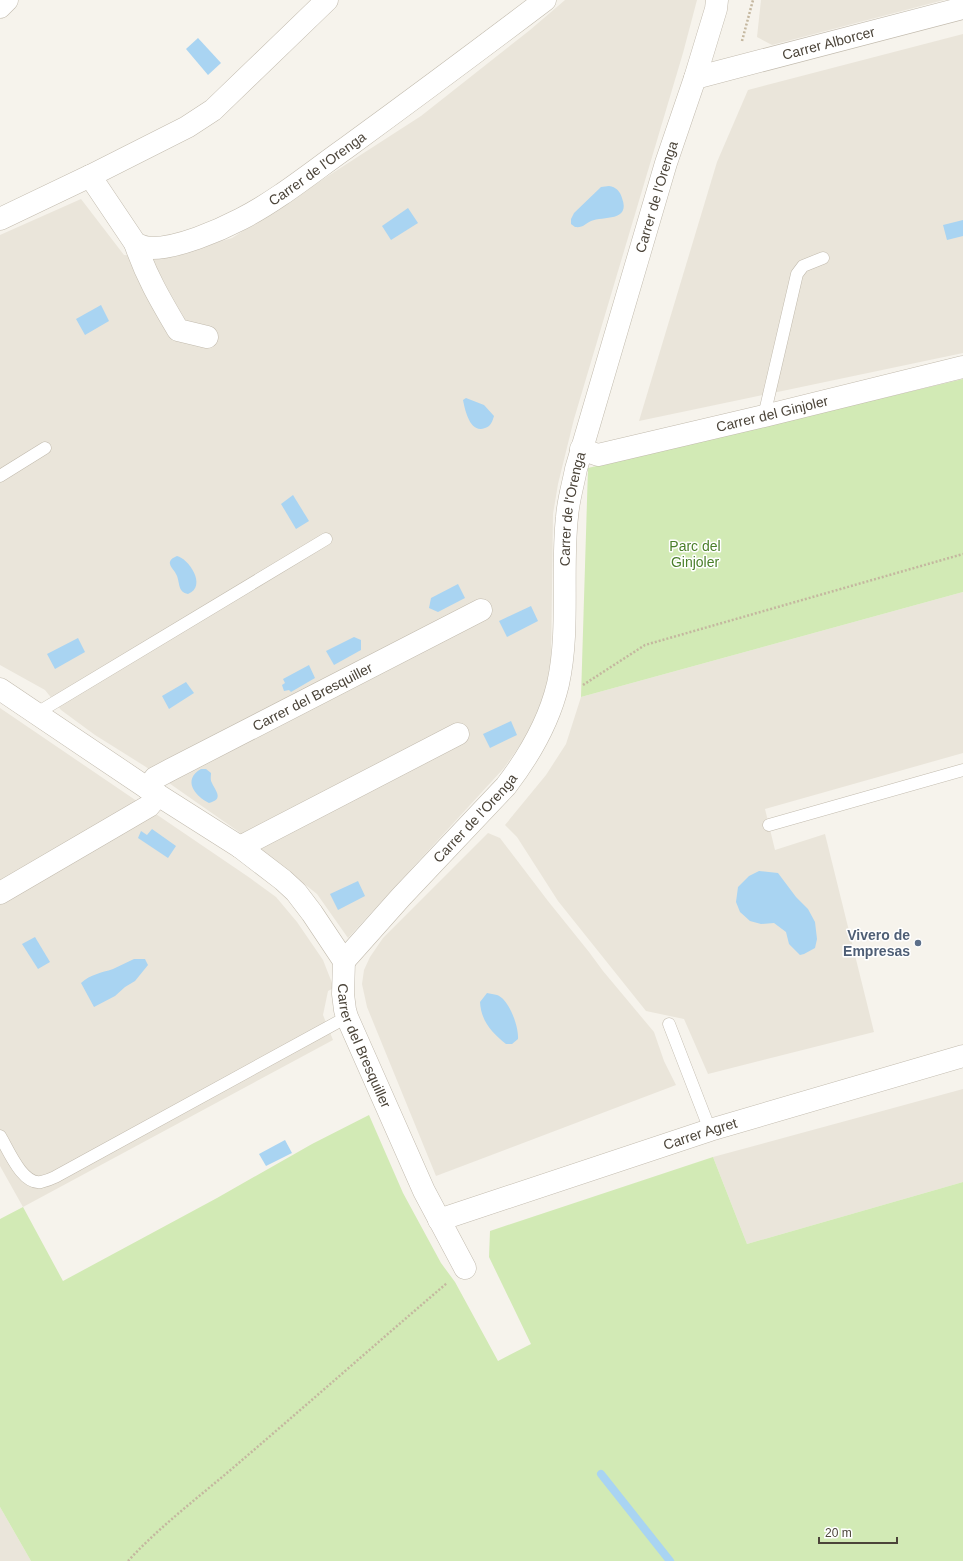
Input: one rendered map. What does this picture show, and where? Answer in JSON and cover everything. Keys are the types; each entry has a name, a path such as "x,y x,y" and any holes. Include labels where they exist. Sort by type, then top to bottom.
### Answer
{"street":[{"path":"0,7 7,0"},
{"path":"0,219 187,127 212,110 327,0"},
{"name":"Carrer de l'Orenga","path":"135,243 144,247 153,248 180,243 210,233 242,219 286,191 426,90 545,0"},
{"name":"Carrer de l'Orenga","path":"344,961 401,897 506,786 521,766 535,743 554,695 558,684 563,638 566,516 576,469 666,163 695,78 716,9 717,0"},
{"name":"Carrer Alborcer","path":"695,78 963,8"},
{"path":"90,176 135,243 141,262 151,284 178,330 207,337"},
{"name":"Carrer del Ginjoler","path":"581,449 598,455 963,367"},
{"name":"Carrer del Bresquiller","path":"0,893 149,806 156,778 481,610"},
{"name":"Carrer del Bresquiller","path":"0,689 152,791 240,847 283,880 296,892 344,961 343,994 345,1010 410,1161 465,1268"},
{"path":"240,847 458,734"},
{"name":"Carrer Agret","path":"439,1220 710,1130 963,1056"}],"lane":[{"path":"764,416 797,274 803,266 823,258"},
{"path":"0,476 45,448"},
{"path":"37,713 326,539"},
{"path":"770,825 963,770"},
{"path":"0,1136 26,1178 32,1182 40,1182 55,1177 348,1017"},
{"path":"669,1024 710,1130"}],"path":[{"path":"735,68 753,0"},
{"path":"554,695 582,686 645,645 963,554"},
{"path":"128,1561 147,1541 240,1462 351,1364 465,1268"}],"shaded area":[{"path":"565,0 697,0 683,53 574,419 558,484 553,514 551,660 548,688 537,721 504,768 348,938 317,894 239,832 146,767 95,735 61,710 45,690 0,665 0,235 81,199 124,255 165,258 232,238 421,116 530,30"},
{"path":"761,0 944,0 772,45 757,37"},
{"path":"963,34 963,353 639,421 717,162 748,90"},
{"path":"963,592 963,753 765,809 775,850 825,834 874,1032 708,1074 684,1019 646,1011 558,901 517,837 505,825 546,775 566,744 581,697"},
{"path":"0,708 276,897 297,922 323,960 334,988 328,991 323,1015 333,1040 23,1207 0,1166"},
{"path":"488,833 500,838 603,971 654,1032 664,1061 676,1085 436,1176 367,1007 362,984 364,970 370,957 383,938"},
{"path":"963,1089 963,1182 747,1244 713,1157"},
{"path":"0,1507 31,1561 0,1561"}],"green space":[{"name":"Parc del Ginjoler","path":"963,379 963,592 581,697 588,468"},
{"path":"369,1115 403,1193 441,1263 455,1282 498,1361 531,1344 489,1257 490,1231 713,1157 747,1244 963,1182 963,1561 31,1561 0,1507 0,1219 23,1207 63,1281 217,1198 312,1144"}],"water":[{"path":"198,38 221,63 208,75 186,49"},
{"path":"609,186 616,188 621,196 624,206 623,211 619,215 591,221 580,227 575,227 571,224 571,219 574,213 601,187"},
{"path":"408,208 418,223 391,240 382,226"},
{"path":"963,220 963,236 947,240 943,225"},
{"path":"101,305 109,321 85,335 76,319"},
{"path":"466,398 484,405 494,416 489,426 480,429 476,428 472,424 467,415 463,400"},
{"path":"293,495 309,521 296,529 281,504"},
{"path":"177,556 191,567 196,579 194,590 188,594 181,590 176,573 170,563 173,558"},
{"path":"458,584 465,598 438,612 429,608 431,598"},
{"path":"531,606 538,621 507,637 499,621"},
{"path":"354,637 361,640 361,650 334,665 326,651"},
{"path":"78,638 85,652 55,669 47,654"},
{"path":"309,665 315,678 291,692 289,690 284,691 282,685 285,683 283,679"},
{"path":"186,682 194,693 169,709 162,696"},
{"path":"511,721 517,735 490,748 483,734"},
{"path":"201,769 206,769 211,773 211,781 218,795 214,801 209,803 195,792 191,783 195,773"},
{"path":"152,829 176,846 168,858 138,838 141,831 147,835"},
{"path":"759,871 778,873 796,897 808,909 815,922 817,939 815,948 800,955 789,944 786,932 774,923 761,924 750,921 740,912 736,902 738,887 749,876"},
{"path":"358,881 365,896 338,910 330,894"},
{"path":"35,937 50,962 38,969 22,944"},
{"path":"134,959 145,959 148,965 135,981 115,996 94,1007 81,983 92,976 113,969"},
{"path":"487,993 497,995 501,998 512,1014 517,1028 518,1039 512,1044 506,1044 501,1040 485,1021 480,1002"},
{"path":"285,1140 292,1153 266,1166 259,1154"}],"waterway":[{"path":"601,1474 670,1561"}],"place":[{"name":"Vivero de Empresas","path":"918,943"}]}
